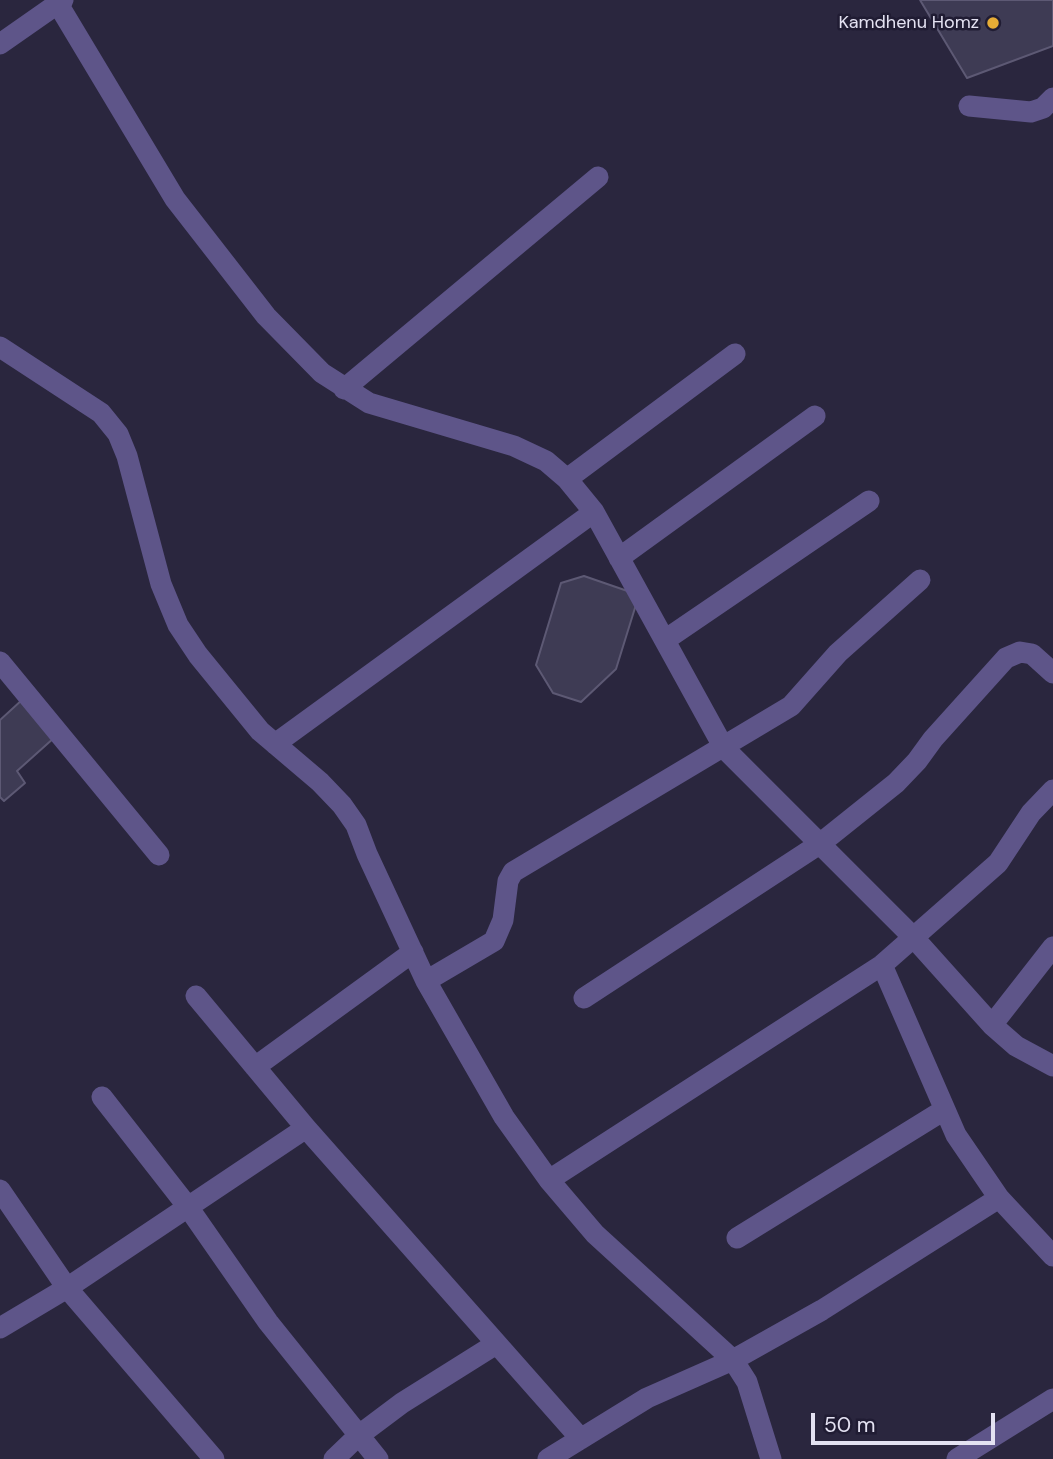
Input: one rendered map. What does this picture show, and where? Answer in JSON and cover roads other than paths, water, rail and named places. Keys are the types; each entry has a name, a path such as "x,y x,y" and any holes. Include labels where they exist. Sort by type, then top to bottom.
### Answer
{"street":[{"path":"0,44 60,2 176,199 266,316 322,373 344,389 380,407 514,446 547,461 567,479 594,512 724,748 914,938 992,1025 1016,1046 1053,1066"},
{"path":"969,106 1031,112 1043,108 1053,98"},
{"path":"344,389 598,177"},
{"path":"0,347 101,413 118,433 127,456 161,584 178,625 198,655 260,731 320,782 342,805 356,825 426,981 504,1117 549,1180 716,1367 747,1382 771,1459"},
{"path":"567,479 735,354"},
{"path":"619,558 815,416"},
{"path":"665,640 869,501"},
{"path":"275,744 594,512"},
{"path":"426,981 494,942 503,920 508,881 513,872 791,706 838,653 920,580"},
{"path":"584,998 821,843 897,783 933,738 1006,658 1020,652 1032,654 1053,673"},
{"path":"0,662 159,855"},
{"path":"549,1180 881,965 998,863 1031,813 1053,790"},
{"path":"992,1025 1053,947"},
{"path":"255,1067 413,952"},
{"path":"881,965 956,1135 999,1198 1053,1256"},
{"path":"196,996 306,1128 581,1439"},
{"path":"102,1097 188,1207 268,1322 378,1459"},
{"path":"737,1238 944,1110"},
{"path":"0,1328 67,1289 306,1128"},
{"path":"0,1190 67,1289 214,1459"},
{"path":"548,1459 647,1398 716,1367 822,1310 999,1198"},
{"path":"334,1459 358,1436 402,1403 496,1343"},
{"path":"957,1459 1053,1399"}],"place":[{"name":"Kamdhenu Homz","path":"993,23"}]}
